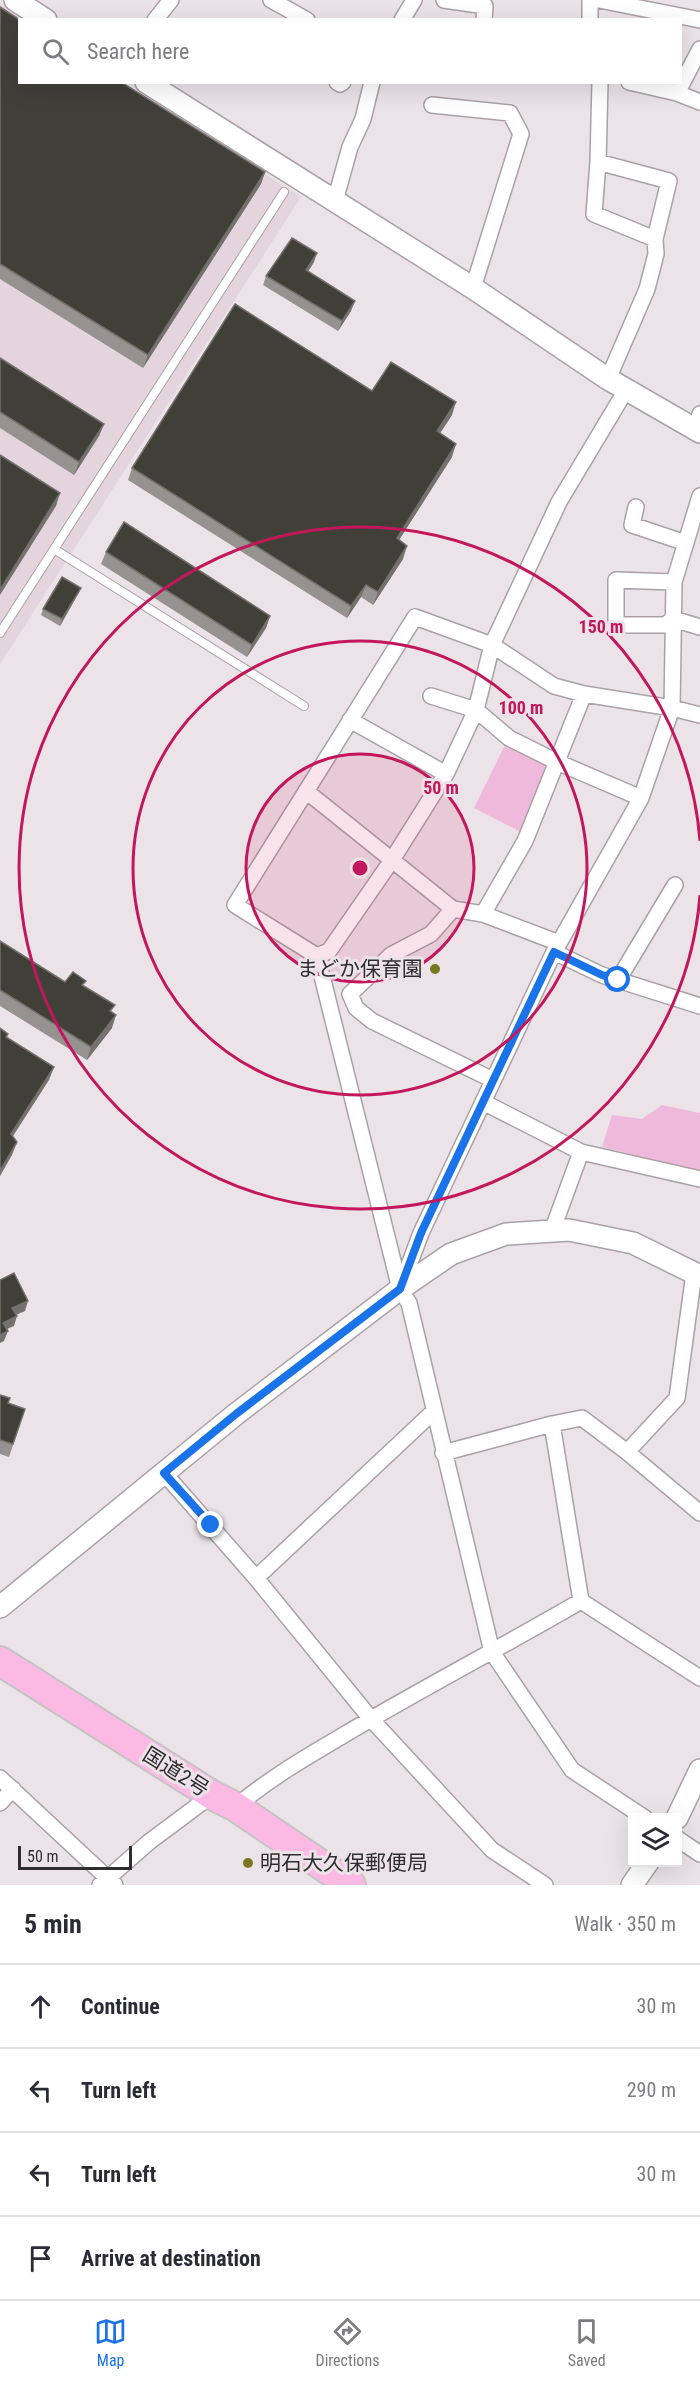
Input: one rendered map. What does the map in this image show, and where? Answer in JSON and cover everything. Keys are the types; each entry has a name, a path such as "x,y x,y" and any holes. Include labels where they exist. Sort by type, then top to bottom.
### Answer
{"highway":[{"name":"国道2号","path":"0,1661 224,1801 351,1885"}],"street":[{"path":"15,0 43,18"},
{"path":"157,18 171,0"},
{"path":"270,0 289,4 305,18"},
{"path":"403,18 414,0"},
{"path":"444,0 485,6 484,18"},
{"path":"590,0 590,18"},
{"path":"600,0 700,20"},
{"path":"682,83 700,49"},
{"path":"149,84 473,288 608,379 698,425"},
{"path":"335,201 350,147 363,119 372,84"},
{"path":"600,84 594,214 655,239"},
{"path":"638,84 677,93 700,102"},
{"path":"677,93 682,84"},
{"path":"432,105 510,112 520,134 473,288"},
{"path":"598,162 669,181 655,239 656,254 647,289 608,379"},
{"path":"317,956 329,951 392,860 446,774 476,710 492,645 559,502 626,390"},
{"path":"400,1289 421,1233 556,947 640,798 672,708 674,582 686,543 696,523 700,496"},
{"path":"636,507 632,525 686,543"},
{"path":"673,619 665,625 616,625 616,580 674,582"},
{"path":"637,1813 572,1770 492,1652 409,1303 400,1289 317,956 235,905 414,617 492,645 554,686 584,694 672,708 700,715"},
{"path":"673,619 700,627"},
{"path":"483,914 525,841 584,694"},
{"path":"430,696 476,710 509,738 557,762 640,798"},
{"path":"350,720 446,774"},
{"path":"306,791 453,909 483,914 556,947 602,975 700,1006"},
{"path":"618,980 675,885"},
{"path":"453,909 431,934 391,955 350,994 356,1008 372,1021 493,1080"},
{"path":"331,1012 356,1008"},
{"path":"483,1102 581,1152 700,1179"},
{"path":"552,1231 581,1152"},
{"path":"0,1607 236,1414 400,1289 451,1254 506,1234 569,1230 633,1243 697,1274 677,1398 627,1452"},
{"path":"256,1578 434,1412"},
{"path":"443,1453 582,1418 627,1452 700,1514"},
{"path":"552,1424 581,1601 700,1678"},
{"path":"164,1473 256,1578 370,1719 492,1850 545,1885"},
{"path":"0,1778 108,1883 149,1842 224,1801 262,1784 370,1719 581,1601"},
{"path":"678,1813 700,1770"},
{"path":"0,1803 13,1789"},
{"path":"682,1842 700,1854"},
{"path":"632,1885 645,1867"}],"lane":[{"path":"0,633 284,192"},
{"path":"54,549 304,706"}],"shaded area":[{"path":"0,4 22,18 18,18 18,84 124,84 301,197 0,664"},
{"path":"505,745 545,765 549,772 521,832 474,808"},
{"path":"662,1105 700,1113 700,1171 602,1147 612,1115 642,1119"}],"building":[{"path":"0,7 18,19 18,84 124,84 265,172 148,355 0,264"},
{"path":"292,238 317,253 306,270 355,301 342,321 266,276"},
{"path":"235,304 372,391 391,362 456,402 437,431 456,444 397,538 407,546 378,592 366,585 351,606 132,468"},
{"path":"0,358 104,424 79,462 0,412"},
{"path":"0,455 60,493 0,590"},
{"path":"124,522 270,616 252,645 106,552"},
{"path":"62,577 81,588 62,619 43,609"},
{"path":"0,941 65,982 73,972 86,981 82,985 115,1005 110,1011 116,1015 91,1047 0,990"},
{"path":"0,1028 8,1034 6,1037 54,1067 11,1134 17,1142 0,1171"},
{"path":"14,1273 28,1301 12,1308 17,1316 3,1323 8,1331 0,1335 0,1280"},
{"path":"0,1395 10,1398 8,1403 25,1409 13,1444 0,1440"}],"place":[{"name":"まどか保育園","path":"435,969"},
{"name":"明石大久保郵便局","path":"248,1863"}],"route":[{"path":"211,1525 164,1473 236,1414 400,1289 421,1233 554,952 602,975 618,980"}]}
